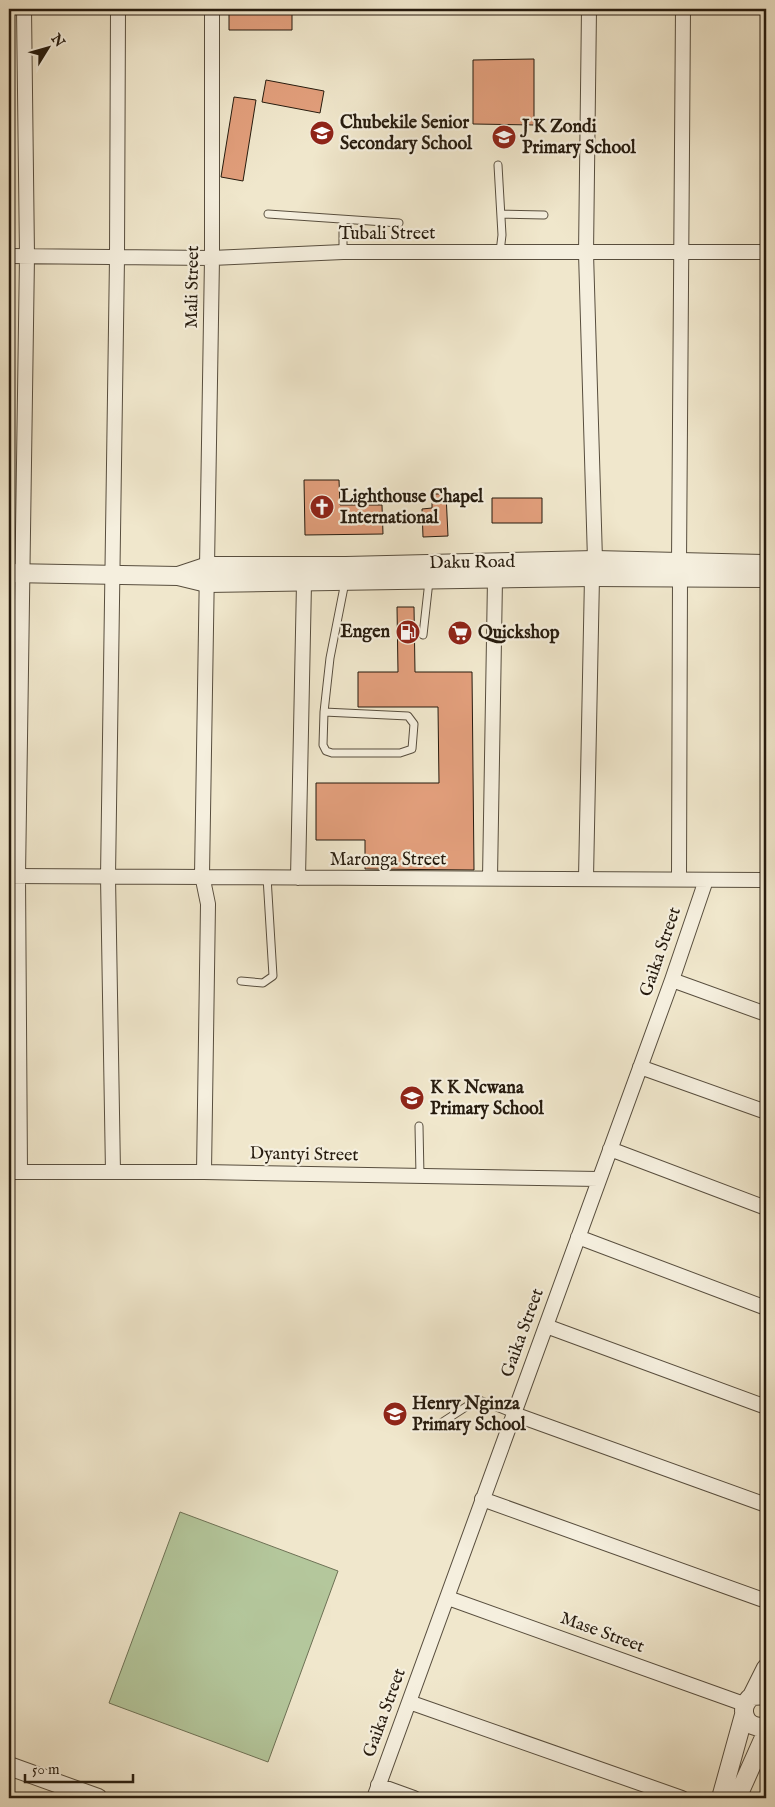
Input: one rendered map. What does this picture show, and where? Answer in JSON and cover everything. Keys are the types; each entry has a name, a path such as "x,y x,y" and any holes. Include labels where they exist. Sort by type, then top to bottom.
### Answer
{"street":[{"path":"14,1172 15,573 28,256 24,9"},
{"path":"113,1172 108,876 117,258 118,9"},
{"name":"Mali Street","path":"204,1172 208,904 202,875 212,258 212,9"},
{"path":"586,878 593,568 586,253 589,9"},
{"path":"679,878 682,9"},
{"name":"Tubali Street","path":"9,256 212,258 343,252 586,253 680,250 766,252"},
{"name":"Daku Road","path":"679,570 766,564"},
{"name":"Daku Road","path":"208,575 304,583 345,574 429,581 495,579 593,568"},
{"name":"Daku Road","path":"15,573 178,576 593,568 679,570 766,578"},
{"path":"490,878 495,579"},
{"path":"298,878 304,583"},
{"name":"Maronga Street","path":"13,876 202,875 298,878 679,878 766,880"},
{"name":"Gaika Street","path":"376,1792 672,980 706,880"},
{"path":"672,980 766,1014"},
{"path":"640,1067 766,1112"},
{"path":"610,1149 766,1208"},
{"name":"Dyantyi Street","path":"14,1172 204,1172 598,1179"},
{"path":"578,1237 766,1308"},
{"path":"546,1326 766,1407"},
{"path":"514,1414 766,1505"},
{"path":"482,1499 766,1601"},
{"name":"Mase Street","path":"448,1598 752,1702"},
{"path":"721,1798 752,1702 766,1668"},
{"path":"409,1702 682,1798"},
{"path":"752,1702 750,1724 754,1727 766,1726"},
{"path":"737,1798 766,1733"},
{"path":"9,1766 98,1798"},
{"path":"376,1792 414,1798"}],"lane":[{"path":"498,164 501,214 500,253"},
{"path":"268,214 399,223"},
{"path":"501,214 544,215"},
{"path":"343,220 343,252"},
{"path":"324,712 408,716 414,724 412,749 400,753 328,752 323,745 324,712 330,658 345,574"},
{"path":"423,635 429,581"},
{"path":"241,982 263,983 274,976 267,877"},
{"path":"419,1126 420,1176"},
{"path":"438,1425 475,1401 514,1414"}],"green space":[{"path":"180,1512 338,1571 268,1762 109,1703"}],"building":[{"path":"229,9 292,9 292,30 229,30"},
{"path":"534,59 534,125 473,124 473,60"},
{"path":"266,80 324,91 320,113 262,102"},
{"path":"234,97 256,100 243,181 221,177"},
{"name":"Lighthouse Chapel International","path":"304,480 339,480 340,505 382,505 383,534 305,535"},
{"path":"432,494 446,494 448,536 423,537 422,509 432,508"},
{"path":"492,498 542,498 542,523 492,523"},
{"path":"397,607 414,607 415,672 472,672 474,870 365,869 365,840 316,840 316,783 439,783 438,707 358,707 358,672 398,672"}],"place":[{"name":"Chubekile Senior Secondary School","path":"322,133"},
{"name":"J K Zondi Primary School","path":"504,137"},
{"name":"Lighthouse Chapel International","path":"322,507"},
{"name":"Engen","path":"408,632"},
{"name":"Quickshop","path":"460,633"},
{"name":"K K Ncwana Primary School","path":"412,1098"},
{"name":"Henry Nginza Primary School","path":"395,1414"}]}
